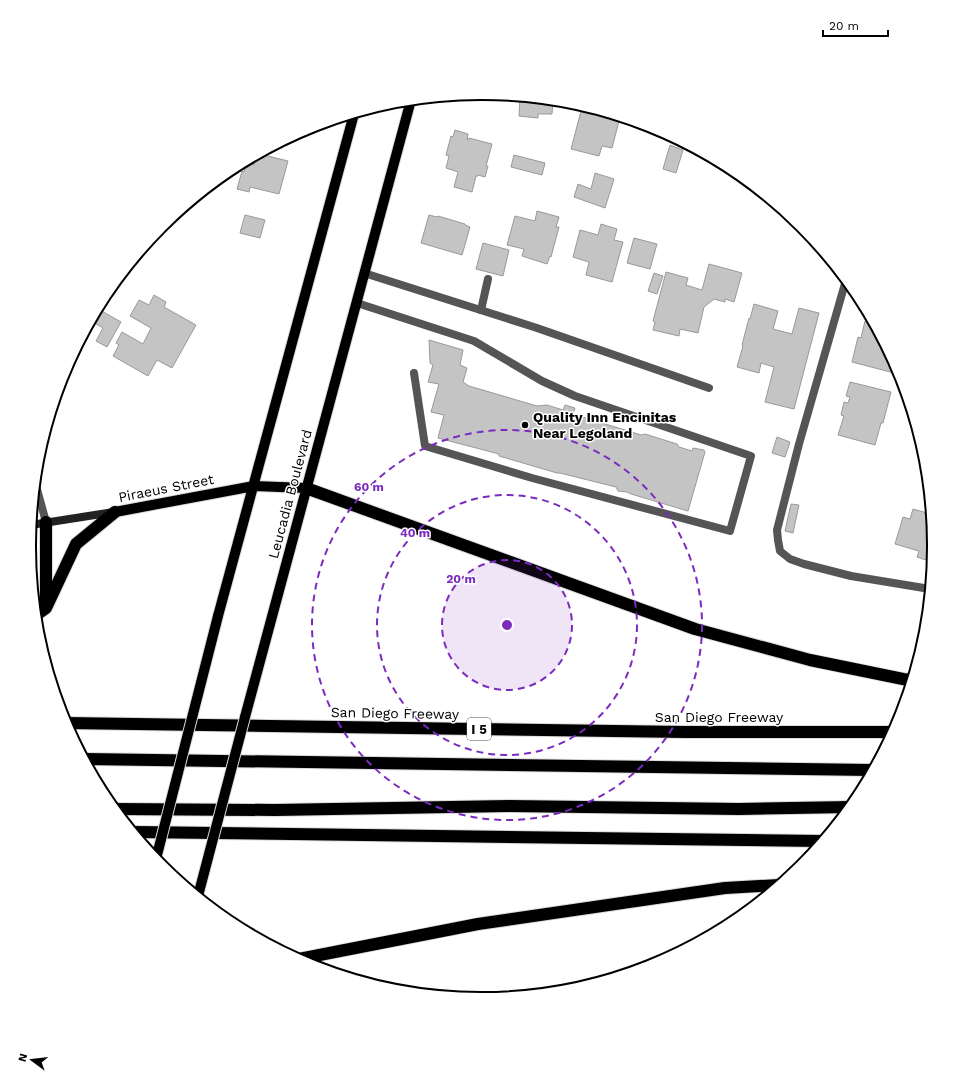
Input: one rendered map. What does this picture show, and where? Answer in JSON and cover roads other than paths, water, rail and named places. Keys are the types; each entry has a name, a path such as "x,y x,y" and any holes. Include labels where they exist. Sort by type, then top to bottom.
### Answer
{"highway":[{"path":"306,488 695,629 810,660 906,679"},
{"path":"41,611 76,544 115,512"},
{"path":"41,610 46,522"},
{"name":"San Diego Freeway","path":"74,724 686,732 886,732"},
{"path":"91,759 866,770"},
{"path":"122,809 275,810 509,806 731,809 842,807"},
{"path":"140,832 815,841"},
{"path":"309,957 478,924 725,888 769,886"}],"main road":[{"name":"Leucadia Boulevard","path":"199,890 409,106"},
{"path":"158,852 218,616 352,120"},
{"name":"Piraeus Street","path":"37,524 115,512 254,486 306,488"}],"street":[{"path":"364,273 537,328 709,388"},
{"path":"481,310 488,279"},
{"path":"844,287 808,411 777,530 780,551 790,559 804,564 851,576 925,588"},
{"path":"356,303 474,341 542,381 575,396 751,456 730,531 532,478 425,446 414,373"},
{"path":"39,497 46,522"}],"place":[{"name":"Quality Inn Encinitas Near Legoland","path":"525,425"}]}
